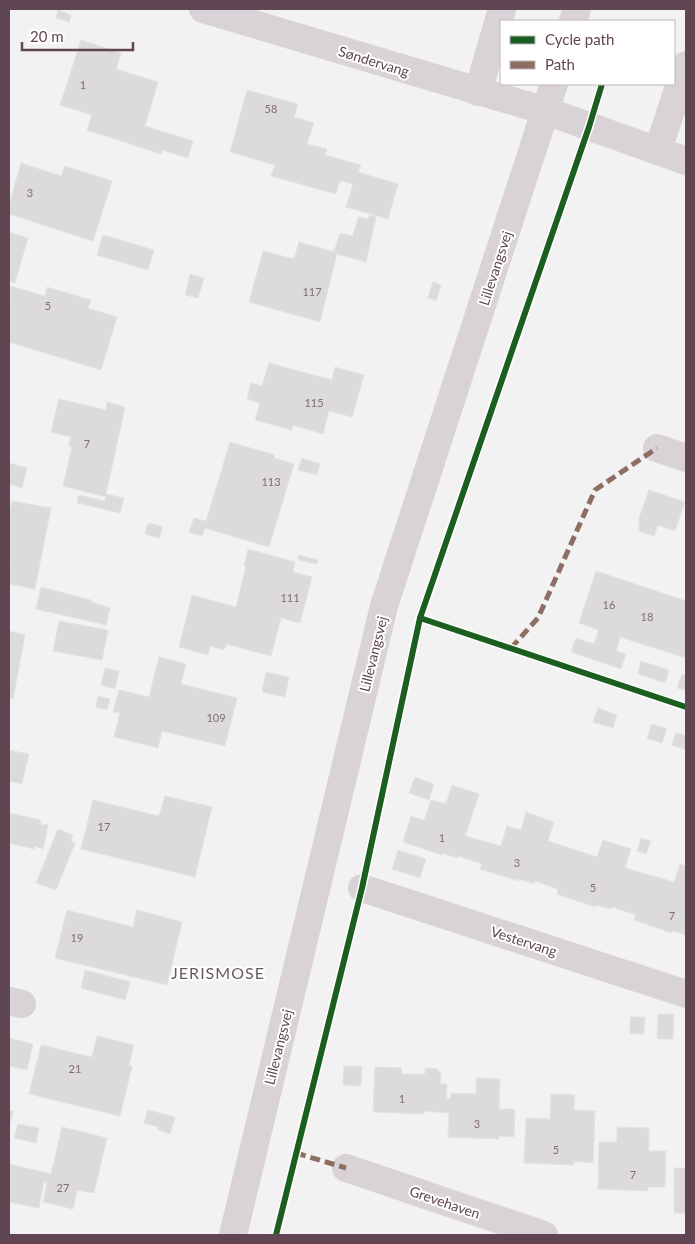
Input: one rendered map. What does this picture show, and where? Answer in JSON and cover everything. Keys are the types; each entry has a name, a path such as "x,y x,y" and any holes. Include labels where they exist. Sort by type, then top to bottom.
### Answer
{"street":[{"name":"Søndervang","path":"203,9 546,111 686,160"},
{"path":"478,92 502,9"},
{"path":"658,150 686,65"},
{"name":"Lillevangsvej","path":"233,1235 384,606 554,85"},
{"path":"657,448 686,458"},
{"name":"Vestervang","path":"362,888 686,994"},
{"name":"Grevehaven","path":"346,1168 544,1235"}],"building":[{"path":"58,10 71,15 69,22 56,18"},
{"path":"81,40 121,53 116,69 158,82 145,126 193,141 188,158 162,150 161,154 87,130 92,115 60,105"},
{"path":"247,90 298,104 294,117 314,123 307,144 327,149 325,155 361,165 358,172 398,184 388,219 346,207 353,184 340,181 336,194 271,176 275,165 230,152"},
{"path":"21,163 61,176 65,166 112,181 93,241 9,214 9,205"},
{"path":"369,215 376,217 366,262 337,254 320,322 249,302 263,251 294,259 299,242 334,252 340,233 353,236 358,217 368,219"},
{"path":"9,232 28,238 15,283 9,281"},
{"path":"103,235 154,250 148,270 97,255"},
{"path":"190,274 204,278 198,298 185,295"},
{"path":"433,282 441,285 436,301 428,298"},
{"path":"10,286 45,296 47,287 91,300 88,308 117,317 101,370 9,342"},
{"path":"269,363 332,380 335,367 364,375 352,417 329,411 323,434 293,425 292,430 255,420 260,403 247,399 251,383 262,386"},
{"path":"59,399 106,410 107,402 125,407 106,494 124,498 120,513 77,503 79,495 105,501 106,497 63,486 72,447 69,446 71,437 51,432"},
{"path":"230,442 275,455 274,458 294,464 269,547 205,528 202,536 189,532 194,518 206,521"},
{"path":"302,458 320,464 317,475 298,470"},
{"path":"9,463 27,468 22,488 9,484"},
{"path":"649,490 685,502 675,531 658,525 654,536 639,531 639,518"},
{"path":"12,501 51,508 35,589 9,584 9,517"},
{"path":"148,523 163,527 159,538 145,534"},
{"path":"248,549 295,562 293,572 312,577 300,623 281,618 271,656 226,644 224,650 210,646 208,655 179,647 192,595 236,607"},
{"path":"299,555 318,560 317,564 298,560"},
{"path":"596,571 686,601 686,658 620,637 616,651 626,654 621,669 571,652 576,638 594,644 599,630 579,623"},
{"path":"41,587 91,600 91,602 110,608 106,625 36,609"},
{"path":"59,621 108,630 102,660 53,651"},
{"path":"9,631 25,635 13,699 9,698"},
{"path":"159,657 186,664 181,684 237,698 225,746 162,731 158,748 114,737 120,713 113,712 119,690 149,697"},
{"path":"641,661 669,670 665,683 638,674"},
{"path":"105,668 119,671 115,689 101,685"},
{"path":"266,672 289,677 285,697 262,692"},
{"path":"682,674 686,676 686,690 677,688"},
{"path":"98,696 110,699 107,710 96,707"},
{"path":"598,708 617,715 613,728 593,722"},
{"path":"652,724 667,729 662,743 647,738"},
{"path":"676,732 686,736 686,750 672,745"},
{"path":"9,750 29,754 22,784 9,781"},
{"path":"415,777 434,784 429,800 409,793"},
{"path":"452,785 479,794 465,836 501,846 507,826 521,830 526,812 554,822 548,841 597,857 603,840 631,849 625,868 674,882 680,864 686,866 686,935 673,931 672,933 634,920 636,915 612,907 611,909 596,905 595,907 557,894 558,889 535,881 534,884 519,879 519,881 480,869 482,864 458,856 457,858 442,853 442,855 403,842 411,816 424,820 431,800 446,804"},
{"path":"165,796 212,807 195,877 81,849 93,800 159,816"},
{"path":"9,813 41,820 40,824 48,825 43,849 35,846 34,849 9,843"},
{"path":"58,829 73,835 71,841 75,843 56,890 36,883"},
{"path":"641,838 651,841 646,854 637,851"},
{"path":"398,850 426,859 420,878 392,869"},
{"path":"67,910 133,927 137,910 182,922 167,985 55,958"},
{"path":"85,970 130,982 125,1000 81,988"},
{"path":"658,1014 674,1014 673,1039 657,1039"},
{"path":"630,1017 645,1017 644,1034 630,1034"},
{"path":"97,1036 134,1045 129,1065 132,1067 120,1116 29,1094 41,1045 92,1057"},
{"path":"9,1038 33,1044 27,1070 9,1066"},
{"path":"344,1066 362,1066 361,1086 343,1085"},
{"path":"375,1067 402,1068 401,1074 425,1074 425,1068 438,1069 441,1072 440,1084 447,1084 446,1099 450,1099 451,1093 476,1094 476,1078 500,1079 499,1109 515,1109 514,1137 499,1136 499,1139 448,1137 449,1113 424,1111 424,1114 373,1112"},
{"path":"551,1094 575,1095 574,1110 595,1111 593,1163 574,1161 573,1165 524,1163 526,1118 550,1119"},
{"path":"9,1110 13,1111 9,1129"},
{"path":"148,1110 175,1117 170,1134 157,1129 158,1127 144,1123"},
{"path":"18,1124 39,1128 36,1143 14,1138"},
{"path":"62,1127 107,1138 94,1193 77,1190 73,1209 43,1202 47,1183 44,1182 39,1208 9,1202 9,1164 51,1174"},
{"path":"617,1127 649,1128 649,1151 666,1151 665,1187 648,1187 648,1191 598,1189 599,1142 617,1142"},
{"path":"674,1168 686,1168 686,1213 674,1213"}],"marked path":[{"path":"511,648 538,618 595,490 657,448"},
{"path":"296,1153 346,1168"}],"cycle path":[{"path":"276,1235 362,888 420,618 589,127 602,85"},
{"path":"420,618 686,707"}],"district":[{"name":"JERISMOSE","path":"218,972"}]}
